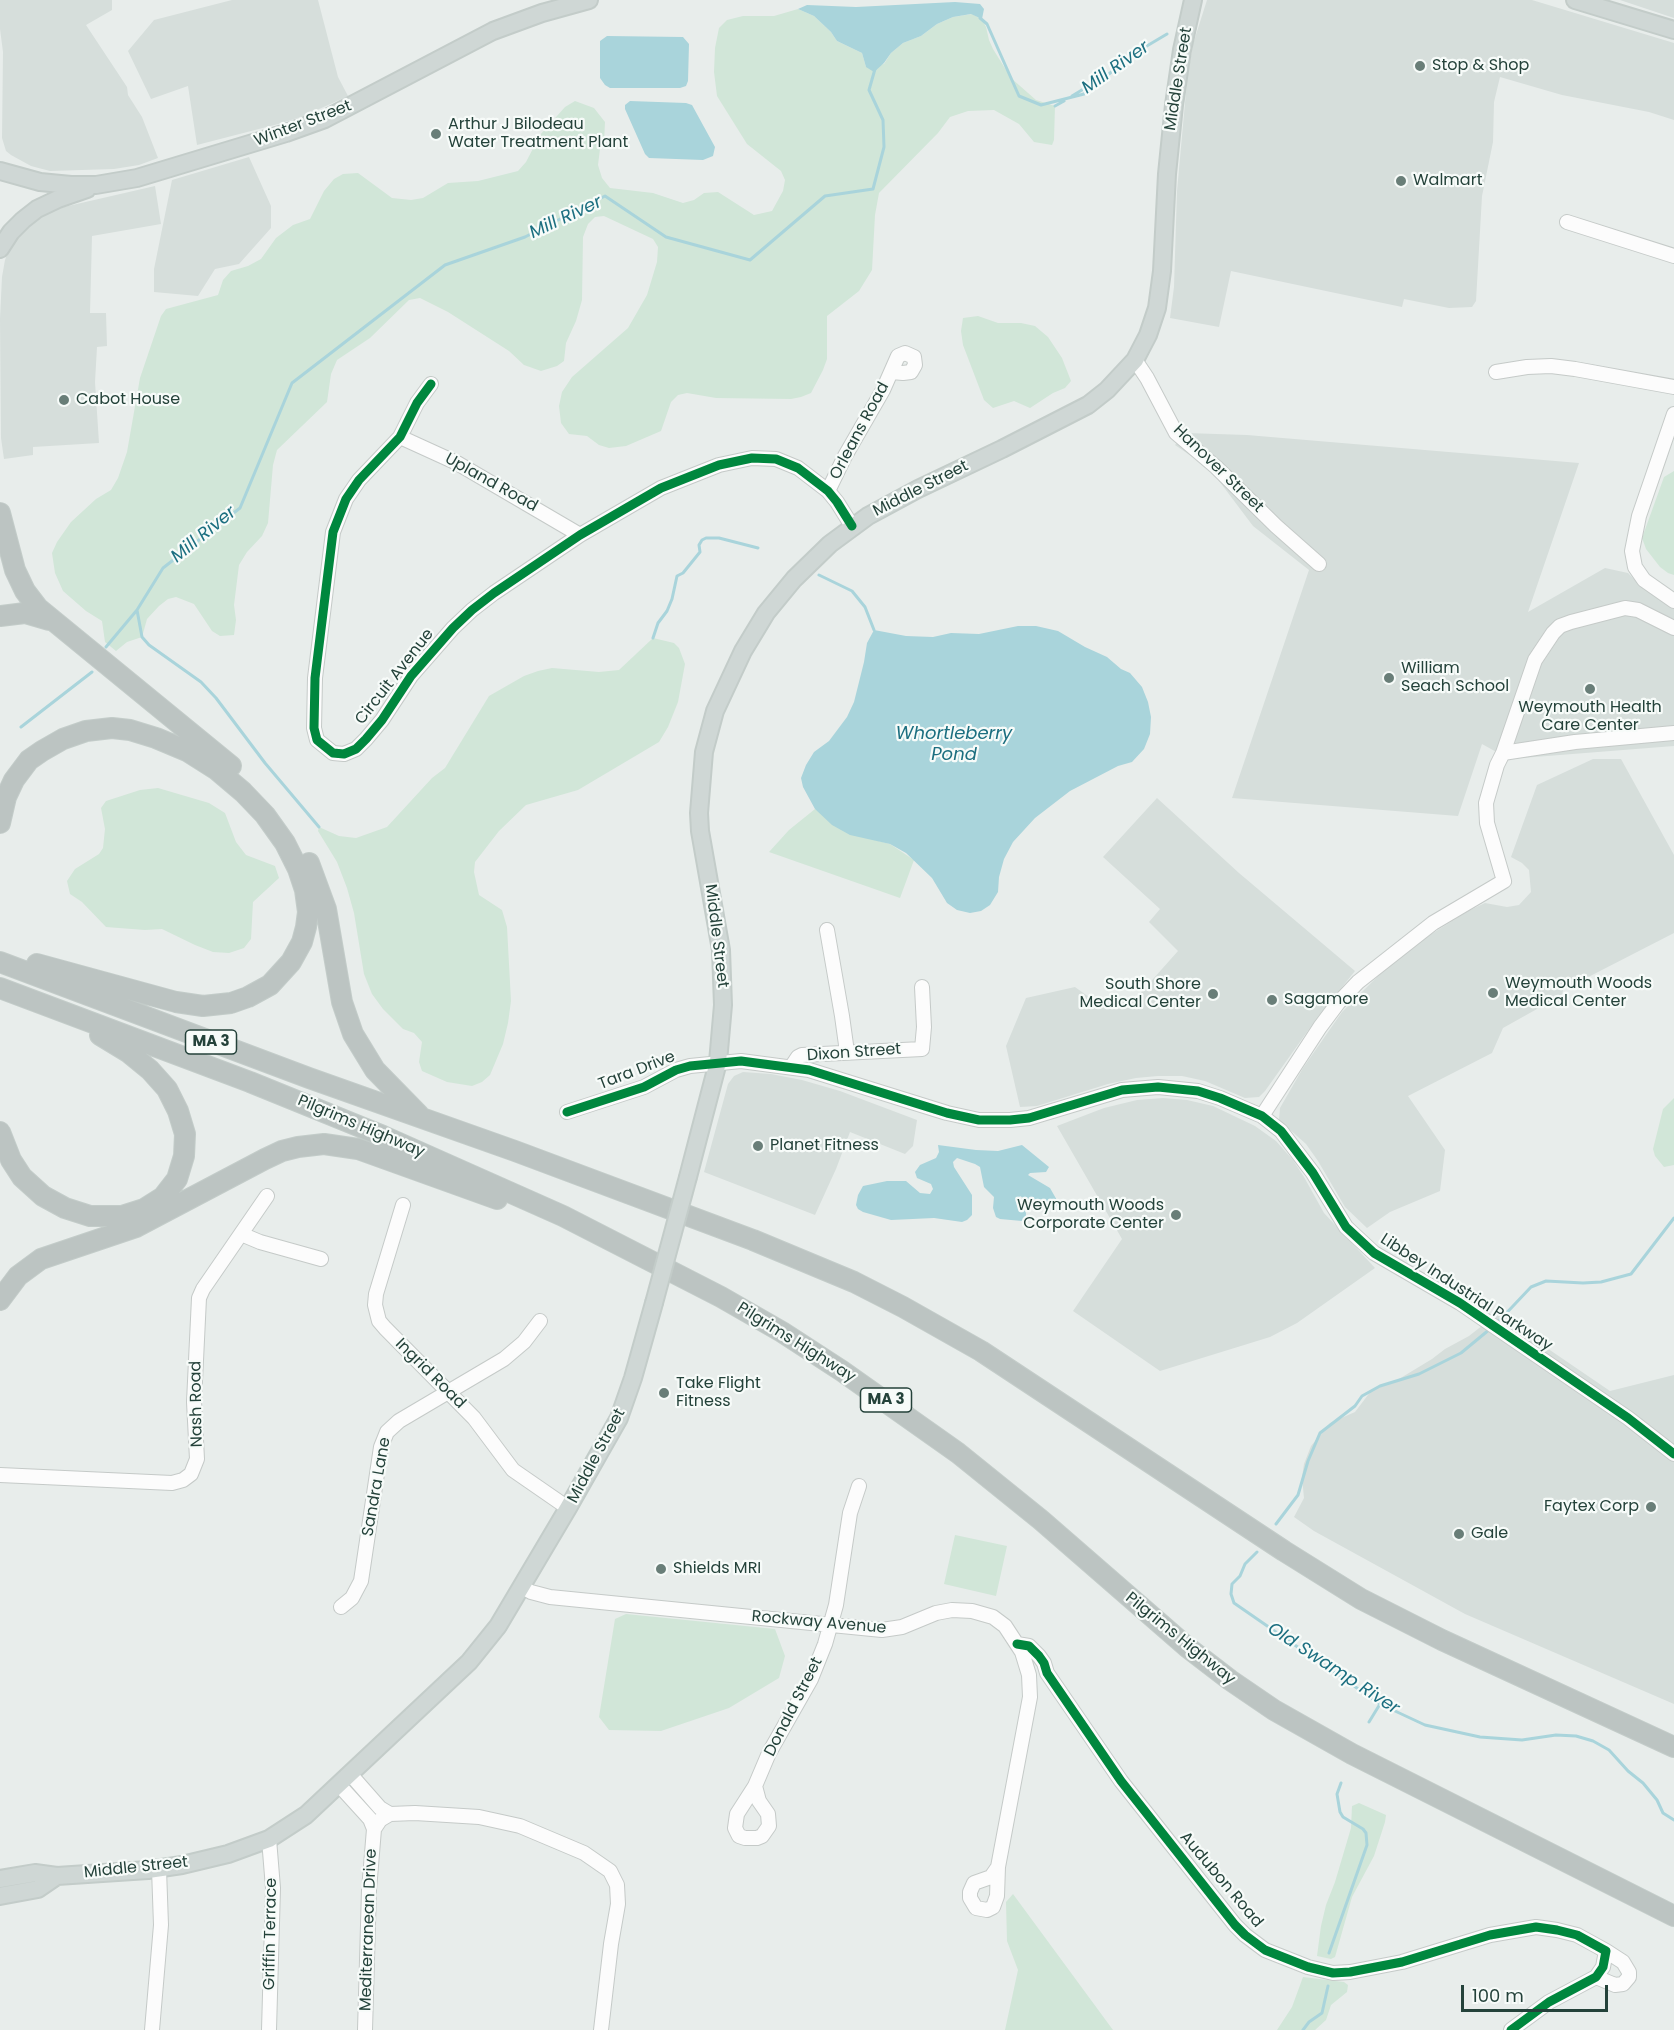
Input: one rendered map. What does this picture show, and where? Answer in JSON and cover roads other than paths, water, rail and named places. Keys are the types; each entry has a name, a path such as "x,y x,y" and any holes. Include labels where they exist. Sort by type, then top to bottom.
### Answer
{"highway":[{"path":"0,513 11,558 20,581 33,603 58,627"},
{"path":"0,616 18,613 32,614 45,618 58,627 237,770 280,814 305,854 321,893 330,927 342,1002 353,1034 375,1070 423,1119"},
{"path":"0,823 6,797 14,780 29,760 42,751 63,738 86,731 112,728 139,732 198,757 226,777 251,800 272,824 290,852 301,875 308,905 302,942 281,975 256,993 222,1004 203,1006 176,1002 0,953"},
{"name":"Pilgrims Highway","path":"0,962 309,1078 762,1243 886,1298 989,1356 1274,1545 1361,1599 1442,1640 1674,1747"},
{"name":"Pilgrims Highway","path":"0,988 250,1082 383,1136 498,1186 643,1256 713,1293 782,1332 916,1421 1014,1498 1194,1653 1274,1710 1352,1754 1674,1916"},
{"path":"0,1132 16,1170 36,1191 65,1208 98,1217 130,1215 157,1202 173,1186 184,1156 185,1134 181,1118 171,1096 157,1077 121,1047 31,999"},
{"path":"0,1300 18,1276 40,1259 136,1227 274,1155 316,1144 349,1147 382,1156 643,1256"}],"main road":[{"name":"Winter Street","path":"0,171 53,184 96,185 137,178 303,127 342,111 419,68 493,31 542,13 589,0"},
{"name":"Middle Street","path":"0,1879 35,1873 57,1876 159,1869 228,1854 269,1839 288,1829 346,1780 469,1662 489,1638 522,1587 620,1418 654,1303 718,1062 723,1005 722,965 699,813 700,773 709,731 727,684 743,651 766,613 809,563 852,526 918,489 1088,405 1107,390 1135,360 1148,335 1157,308 1162,271 1167,174 1174,105 1192,0"},
{"path":"1575,0 1674,30"},
{"path":"0,249 17,226 37,209 96,185"},
{"name":"Middle Street","path":"0,1896 38,1889 57,1876"}],"street":[{"path":"1567,222 1674,256"},
{"name":"Hanover Street","path":"1135,360 1148,378 1176,433 1216,467 1276,526 1319,564"},
{"path":"1496,372 1551,366 1674,387"},
{"name":"Orleans Road","path":"828,491 844,456 892,372"},
{"name":"Circuit Avenue","path":"431,384 417,403 400,436 359,480 346,499 333,532 317,656 314,729 317,740 333,753 344,754 356,749 366,739 389,710 411,676 472,610 580,535 661,488 719,465 738,461 765,458 786,462 798,468 828,491 852,526"},
{"path":"1674,414 1639,516 1632,551 1635,567 1644,580 1674,601"},
{"name":"Upland Road","path":"400,436 457,463 580,535"},
{"path":"1262,1116 1320,1027 1358,982 1433,923 1504,881 1486,813 1489,790 1535,660 1549,638 1560,626 1625,608 1638,610 1674,628"},
{"path":"1503,753 1575,741 1674,734"},
{"path":"827,930 847,1052"},
{"name":"Dixon Street","path":"792,1066 802,1054 922,1049 924,1027 922,987"},
{"name":"Libbey Industrial Parkway","path":"718,1062 741,1061 792,1066 835,1077 947,1113 979,1120 1029,1118 1122,1090 1158,1087 1198,1091 1220,1098 1262,1116 1281,1131 1313,1173 1346,1227 1360,1241 1390,1263 1442,1292 1614,1408 1674,1454"},
{"name":"Tara Drive","path":"567,1112 644,1088 676,1071 718,1062"},
{"name":"Nash Road","path":"0,1474 166,1483 178,1482 187,1478 194,1470 197,1459 194,1402 199,1298 267,1196"},
{"name":"Ingrid Road","path":"403,1205 379,1280 376,1294 377,1315 385,1328 474,1418 513,1470 568,1508"},
{"path":"241,1234 321,1259"},
{"name":"Sandra Lane","path":"341,1607 352,1598 363,1572 384,1436 394,1424 511,1354 524,1342 540,1321"},
{"name":"Donald Street","path":"755,1786 815,1669 830,1626 836,1605 850,1513 859,1486"},
{"name":"Rockway Avenue","path":"522,1587 550,1597 882,1630 892,1629 943,1612 972,1611 986,1614 1000,1621 1017,1644 1029,1675 1031,1691 1028,1717 998,1867"},
{"name":"Audubon Road","path":"1017,1644 1033,1649 1115,1772 1240,1930 1265,1950 1297,1964 1318,1970 1333,1973 1350,1972 1392,1964 1490,1935 1536,1927 1577,1935 1623,1962 1629,1972 1628,1981 1623,1984 1615,1985 1596,1977"},
{"path":"1029,1675 1047,1672"},
{"path":"346,1780 390,1814 458,1815 501,1821 520,1826 584,1853 609,1871 617,1885 618,1904 601,2030"},
{"name":"Mediterranean Drive","path":"346,1780 374,1829 369,1890 365,2030"},
{"name":"Mediterranean Drive","path":"374,1829 380,1820 390,1814"},
{"name":"Griffin Terrace","path":"269,1839 273,1888 269,2030"},
{"path":"152,2030 161,1925 159,1869"},
{"path":"1511,2030 1550,2002 1596,1977 1605,1963 1606,1951"}],"water":[{"path":"955,2 980,4 984,9 982,19 971,14 953,17 937,24 921,36 903,43 874,72 866,67 862,53 837,41 814,16 798,9 807,5 856,7"},
{"path":"607,36 683,37 689,44 686,86 680,88 610,88 605,85 600,78 600,41"},
{"path":"630,101 692,105 715,147 713,156 703,160 649,158 645,154 625,109 625,105"},
{"name":"Whortleberry Pond","path":"1018,626 1036,626 1058,631 1107,657 1121,669 1130,673 1142,687 1148,702 1151,717 1150,734 1144,749 1132,762 1118,766 1070,791 1035,818 1013,842 1004,859 998,892 990,905 981,911 970,913 957,910 947,903 932,878 906,853 890,844 850,835 832,825 815,809 803,787 801,778 814,752 829,741 847,717 854,702 867,643 874,630 906,636 933,637 951,633 979,634"},
{"path":"938,1145 998,1151 1022,1145 1049,1167 1046,1172 1028,1175 1050,1188 1058,1202 1057,1206 1037,1207 1020,1196 1018,1199 1026,1213 1026,1219 1022,1221 1000,1219 996,1217 993,1208 994,1197 984,1187 980,1167 957,1158 953,1162 954,1167 972,1195 972,1215 967,1220 962,1222 934,1218 891,1220 858,1209 856,1205 858,1195 863,1186 887,1181 906,1181 920,1193 930,1194 933,1189 931,1184 917,1178 915,1172 920,1165 936,1158 939,1152"}],"waterway":[{"name":"Mill River","path":"980,18 987,24 1019,96 1041,105 1084,94 1135,53 1167,34"},
{"name":"Mill River","path":"1130,59 1145,49"},
{"name":"Mill River","path":"106,647 137,610 163,568 240,508 292,383 445,265 525,237 605,196 666,237 750,260 825,196 873,189 884,147 883,120 869,90 875,69"},
{"name":"Mill River","path":"1072,96 1100,79"},
{"name":"Mill River","path":"1055,106 1064,101"},
{"path":"653,638 658,623 672,599 677,576 683,573 700,552 699,545 702,540 719,538 758,548"},
{"path":"819,575 852,591 865,607 874,630"},
{"path":"137,610 142,637 149,645 201,682 216,698 265,763 319,827"},
{"name":"Mill River","path":"21,727 92,672"},
{"name":"Old Swamp River","path":"1497,1323 1531,1287 1546,1281 1601,1282 1631,1274 1674,1218"},
{"name":"Old Swamp River","path":"1276,1524 1298,1495 1308,1461 1320,1433 1355,1406 1362,1396 1380,1386 1419,1374 1461,1353 1490,1329"},
{"name":"Old Swamp River","path":"1257,1552 1245,1564 1240,1576 1232,1584 1231,1594 1234,1603 1380,1704 1425,1725 1480,1737 1522,1740 1556,1735 1576,1736 1593,1741 1609,1750 1628,1771 1643,1783 1657,1800 1663,1813 1674,1820"},
{"path":"1369,1722 1380,1704"},
{"path":"1329,1953 1367,1845 1366,1833 1363,1829 1343,1817 1340,1812 1337,1794 1341,1783"},
{"path":"1303,2030 1309,2022 1322,2013 1328,1986"}],"place":[{"name":"Stop & Shop","path":"1420,66"},
{"name":"Arthur J Bilodeau Water Treatment Plant","path":"436,134"},
{"name":"Walmart","path":"1401,181"},
{"name":"Cabot House","path":"64,400"},
{"name":"William Seach School","path":"1389,678"},
{"name":"Weymouth Health Care Center","path":"1590,689"},
{"name":"Weymouth Woods Medical Center","path":"1493,993"},
{"name":"South Shore Medical Center","path":"1213,994"},
{"name":"Sagamore","path":"1272,1000"},
{"name":"Planet Fitness","path":"758,1146"},
{"name":"Weymouth Woods Corporate Center","path":"1176,1215"},
{"name":"Take Flight Fitness","path":"664,1393"},
{"name":"Faytex Corp","path":"1651,1507"},
{"name":"Gale","path":"1459,1534"},
{"name":"Shields MRI","path":"661,1569"}]}
